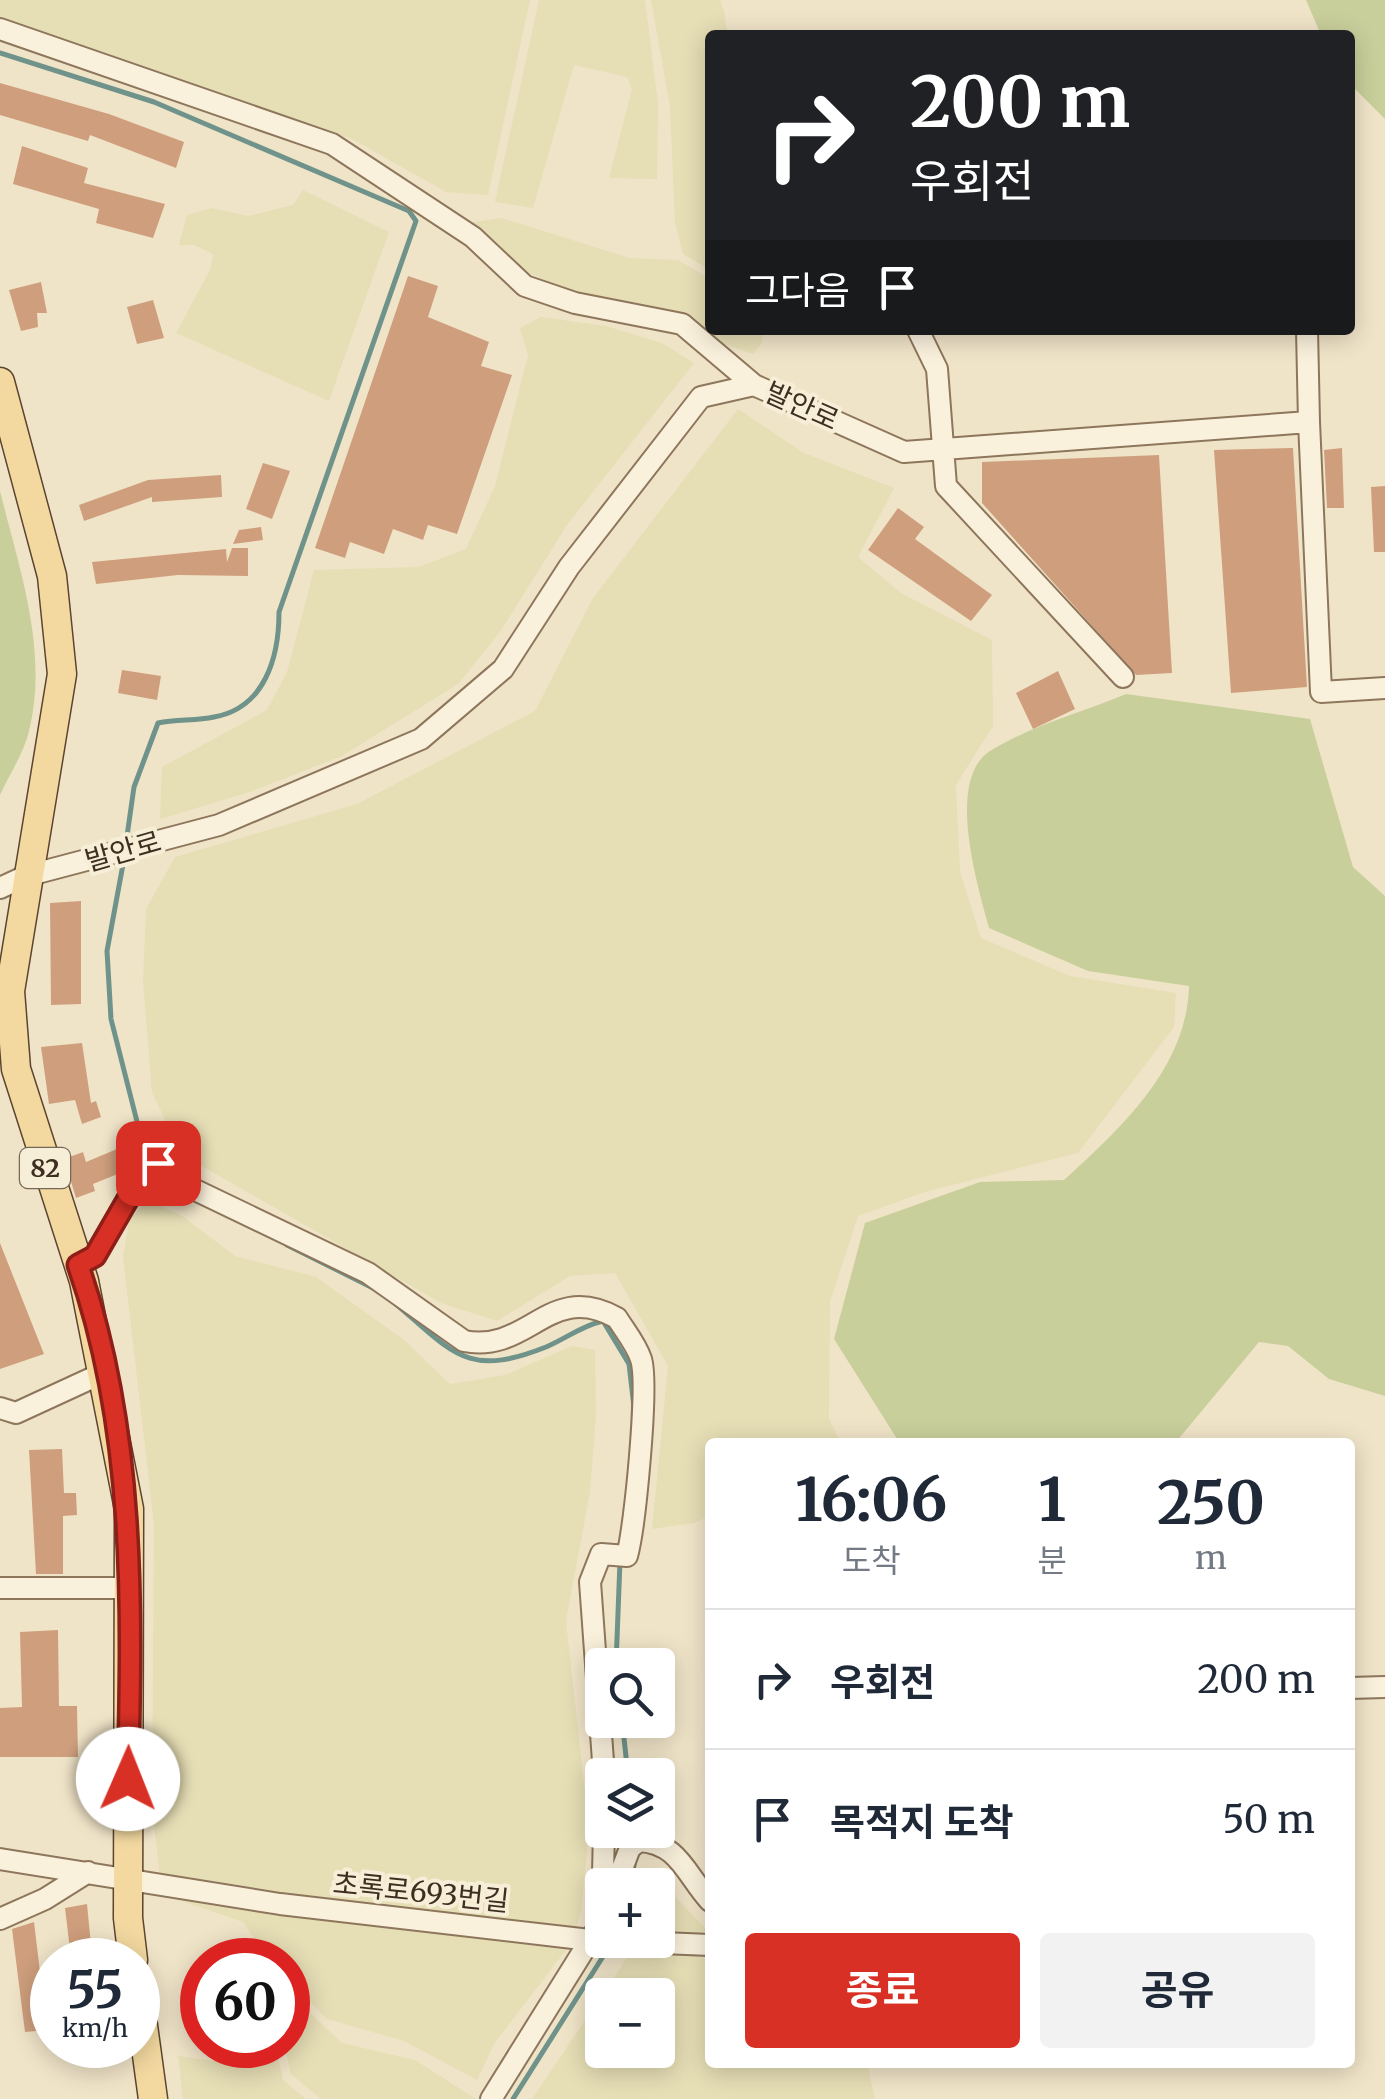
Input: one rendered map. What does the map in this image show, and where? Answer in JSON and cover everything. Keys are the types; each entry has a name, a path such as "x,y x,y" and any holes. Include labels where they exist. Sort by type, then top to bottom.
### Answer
{"main road":[{"name":"82","path":"0,382 52,576 62,674 10,991 16,1069 78,1265 105,1372 128,1509 132,1588 128,1876 132,1938"},
{"path":"149,2068 153,2099"}],"street":[{"path":"0,30 332,144 473,237 525,286 575,303 682,324 754,385"},
{"path":"920,335 937,369 946,486 1123,677"},
{"path":"1306,335 1322,692 1385,688"},
{"name":"발안로","path":"0,888 26,876 236,818 421,739 503,669 569,567 701,397 754,385 904,452 1309,422"},
{"path":"78,1265 95,1256 151,1167 368,1273 464,1341 482,1345 509,1339 562,1308 578,1304 617,1318 642,1362 636,1525 627,1556 601,1554 590,1582 590,1626 602,1758"},
{"path":"0,1408 16,1412 105,1372"},
{"path":"0,1588 132,1588"},
{"path":"1355,1688 1385,1687"},
{"path":"621,1868 630,1848 639,1841 660,1842 678,1856 705,1893"},
{"name":"초록로693번길","path":"0,1860 128,1876 192,1893 585,1939"},
{"path":"0,1919 45,1900 88,1872"},
{"name":"초록로693번길","path":"675,1944 705,1945"},
{"path":"491,2099 585,1948"}],"shaded area":[{"path":"0,0 530,0 488,195 446,192 352,139 0,21"},
{"path":"539,0 645,0 658,103 657,179 609,178 632,89 627,77 574,65 533,208 495,202"},
{"path":"651,0 720,0 727,30 705,30 705,267 683,254 675,223 670,107"},
{"path":"303,190 389,232 329,401 176,333 210,270 213,254 194,245 179,245 187,215 212,208 248,216 293,205"},
{"path":"502,218 630,258 678,260 705,276 705,328 697,321 568,291 513,265 466,223"},
{"path":"541,317 606,326 662,343 694,363 567,525 500,632 458,684 342,756 250,792 160,819 162,767 267,710 287,672 314,570 419,567 466,549 495,486 528,355 520,328"},
{"path":"713,335 762,335 762,343 753,354 724,344"},
{"path":"738,409 804,453 894,488 858,557 901,593 992,640 993,726 956,785 960,872 981,938 1070,976 1176,993 1174,1027 1078,1153 925,1192 858,1216 830,1302 829,1418 838,1438 705,1438 705,1518 652,1529 668,1366 615,1273 570,1276 497,1321 441,1303 181,1154 152,1092 143,981 146,909 175,857 357,804 535,711 593,598"},
{"path":"148,1200 182,1216 235,1256 316,1277 403,1339 450,1384 505,1375 572,1346 595,1350 596,1415 590,1492 566,1621 585,1793 587,1848 581,1913 569,1946 494,2044 477,2080 404,2041 327,2019 310,2002 310,1938 254,1938 243,1922 162,1894 152,1807 154,1524 123,1257 129,1220"},
{"path":"675,1897 705,1928 705,2068 868,2068 875,2099 532,2099 585,2020 585,2068 675,2068 675,1978 614,1978 627,1958 675,1958"},
{"path":"310,2013 342,2043 415,2060 476,2099 321,2099 291,2074 290,2068 310,2068"},
{"path":"178,2056 180,2068 280,2068 283,2080 306,2099 183,2099"}],"green space":[{"path":"1306,0 1385,0 1385,119 1355,89 1355,30 1319,30"},
{"path":"0,491 29,610 36,671 27,739 0,795"},
{"path":"1126,694 1310,719 1353,867 1385,896 1385,1396 1329,1379 1288,1346 1259,1342 1179,1438 896,1438 834,1339 865,1223 980,1182 1064,1180 1128,1117 1164,1070 1177,1044 1189,986 1088,971 989,928 968,835 969,785 977,765 990,751 1022,734"}],"building":[{"path":"0,83 109,114 184,142 176,168 90,135 88,141 0,115"},
{"path":"22,146 88,168 84,183 165,204 153,238 96,223 99,209 13,184"},
{"path":"408,276 438,286 428,317 489,342 481,366 512,375 457,534 428,525 423,540 393,529 384,554 350,542 345,558 315,548"},
{"path":"41,282 47,313 37,313 38,327 21,331 9,290"},
{"path":"153,300 164,338 137,344 127,307"},
{"path":"1293,448 1307,687 1231,693 1214,450"},
{"path":"1342,448 1344,508 1327,508 1324,450"},
{"path":"1159,455 1172,673 1136,675 982,503 982,462"},
{"path":"263,463 290,471 272,519 246,509"},
{"path":"221,475 222,497 152,502 152,497 84,521 79,505 148,480"},
{"path":"1385,486 1385,552 1374,552 1371,487"},
{"path":"898,508 924,527 915,539 992,595 971,621 868,550"},
{"path":"261,527 263,540 233,544 239,530"},
{"path":"232,548 248,548 248,576 178,575 96,584 92,562 226,549 227,562"},
{"path":"122,670 161,676 157,700 118,693"},
{"path":"1058,671 1075,709 1033,729 1016,693"},
{"path":"81,901 81,1004 51,1005 50,903"},
{"path":"82,1043 91,1103 96,1101 101,1117 82,1124 75,1100 49,1104 41,1047"},
{"path":"117,1149 125,1171 93,1184 95,1191 76,1198 64,1159 83,1152 86,1162"},
{"path":"0,1243 44,1354 0,1369"},
{"path":"62,1449 64,1493 76,1493 77,1515 63,1516 63,1574 36,1574 29,1450"},
{"path":"58,1630 59,1706 77,1706 78,1757 0,1757 0,1708 22,1707 20,1632"},
{"path":"87,1904 90,1938 69,1938 65,1908"},
{"path":"34,1922 36,1938 30,1938 30,2032 25,2032 12,1929"}],"waterway":[{"path":"0,53 154,102 409,211 416,221 279,612 276,646 266,678 246,703 231,712 158,723 134,787 126,843"},
{"path":"124,859 107,951 111,1019 147,1161"},
{"path":"153,1171 160,1182 183,1193"},
{"path":"287,1245 375,1289"},
{"path":"396,1304 448,1348 480,1360 520,1356 603,1321 629,1364 634,1407"},
{"path":"617,1648 620,1561"},
{"path":"624,1738 626,1758"},
{"path":"634,1868 635,1858"},
{"path":"513,2099 602,1958"}],"route":[{"path":"128,1779 132,1588 128,1509 105,1372 78,1265 95,1256 144,1171 158,1163"}]}
